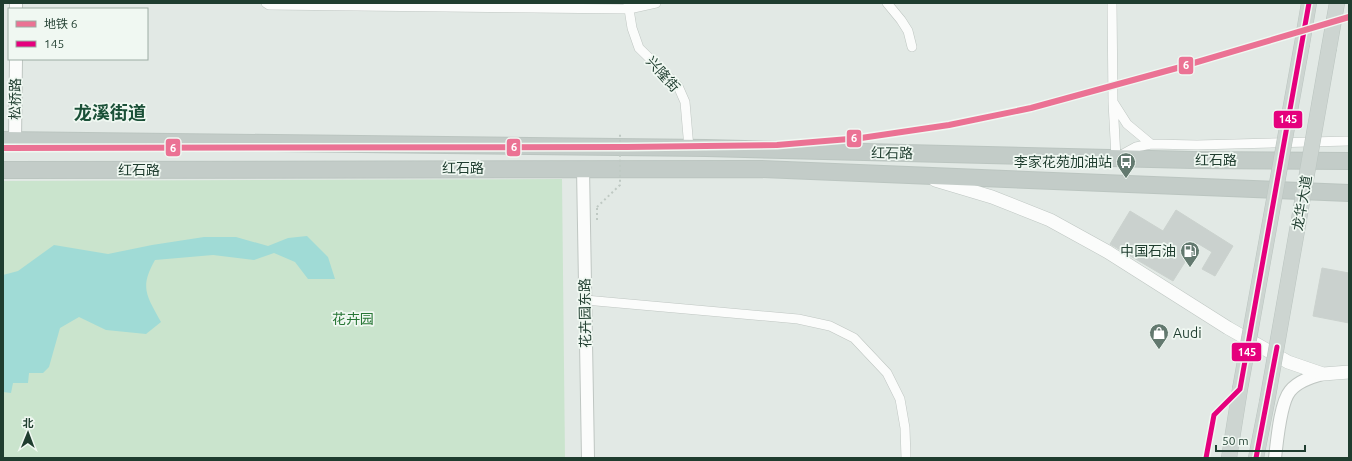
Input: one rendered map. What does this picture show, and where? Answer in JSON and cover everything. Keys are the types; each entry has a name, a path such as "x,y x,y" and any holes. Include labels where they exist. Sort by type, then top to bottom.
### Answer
{"highway":[{"name":"红石路","path":"9,140 688,148 1116,158 1349,161"},
{"name":"红石路","path":"3,170 583,168 761,169 1349,193"}],"main road":[{"name":"龙华大道","path":"1229,458 1309,3"},
{"name":"龙华大道","path":"1256,458 1337,3"},
{"name":"红石路","path":"924,176 992,196 1050,220 1108,252 1228,328 1288,362 1323,374 1349,372"}],"street":[{"path":"267,4 629,6 656,3"},
{"path":"887,3 908,31 912,47"},
{"path":"1112,3 1113,102 1116,158 1136,147 1150,144 1196,145 1349,141"},
{"name":"兴隆街","path":"629,6 632,28 639,48 678,86 685,102 688,148"},
{"name":"松桥路","path":"9,140 16,60"},
{"path":"1113,102 1127,124 1150,144"},
{"name":"花卉园东路","path":"583,168 588,458"},
{"path":"585,300 798,319 830,326 854,338 887,373 900,400 905,428 906,458"},
{"path":"1275,458 1281,415 1289,392 1301,381 1323,374"}],"lane":[{"path":"1206,458 1214,415 1240,389"}],"path":[{"path":"597,207 620,184 620,133"}],"green space":[{"name":"花卉园","path":"562,179 565,458 3,458 3,181"}],"water":[{"path":"307,236 328,257 335,279 308,279 295,262 274,253 254,260 213,255 155,260 147,278 146,285 149,298 161,322 146,334 106,330 79,317 60,328 49,367 43,373 29,373 28,383 13,383 11,393 3,392 3,275 18,271 54,245 108,254 204,237 236,237 268,246 288,238"}],"building":[{"path":"1176,210 1233,246 1215,276 1202,269 1212,252 1197,243 1173,281 1110,244 1130,211 1163,231"},
{"path":"1322,268 1349,273 1349,323 1313,316"}],"metro line":[{"name":"6","path":"3,148 627,147 777,145 861,138 949,125 1031,108 1177,68 1349,17"}],"transit line":[{"name":"145","path":"1206,458 1214,415 1240,389 1309,3"},
{"name":"145","path":"1256,458 1277,347"}],"place":[{"name":"李家花苑加油站","path":"1126,179"},
{"name":"中国石油","path":"1190,268"},
{"name":"Audi","path":"1159,350"}],"district":[{"name":"龙溪街道","path":"110,113"}]}
